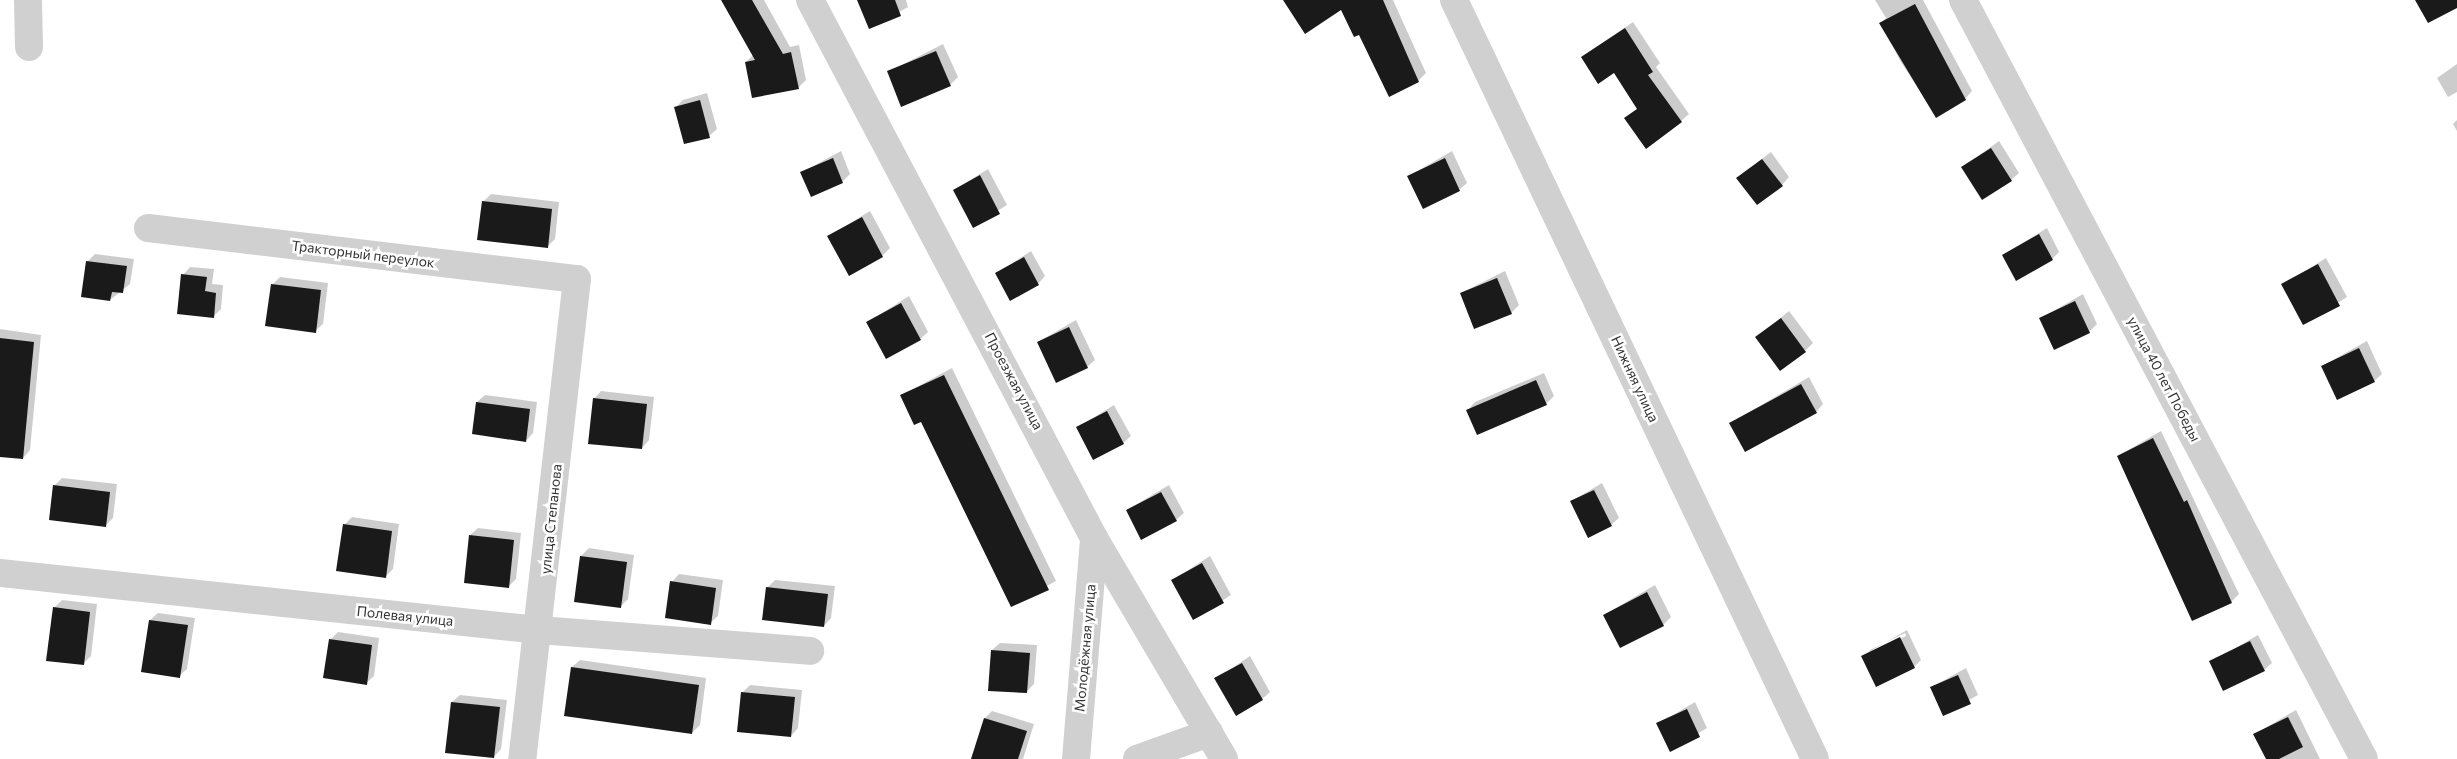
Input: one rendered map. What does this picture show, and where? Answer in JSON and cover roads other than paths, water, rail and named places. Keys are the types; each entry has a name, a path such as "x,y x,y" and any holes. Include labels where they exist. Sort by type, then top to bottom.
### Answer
{"street":[{"path":"28,0 29,47"},
{"name":"Проезжая улица","path":"810,0 1094,538 1224,759"},
{"name":"Нижняя улица","path":"1454,0 1815,759"},
{"name":"улица 40 лет Победы","path":"1963,0 2364,759"},
{"name":"Тракторный переулок","path":"148,228 577,279"},
{"name":"улица Степанова","path":"522,759 539,630 577,279"},
{"name":"Молодёжная улица","path":"1076,759 1094,538"},
{"name":"Полевая улица","path":"0,574 539,630 810,651"},
{"path":"1137,759 1209,733"}]}
